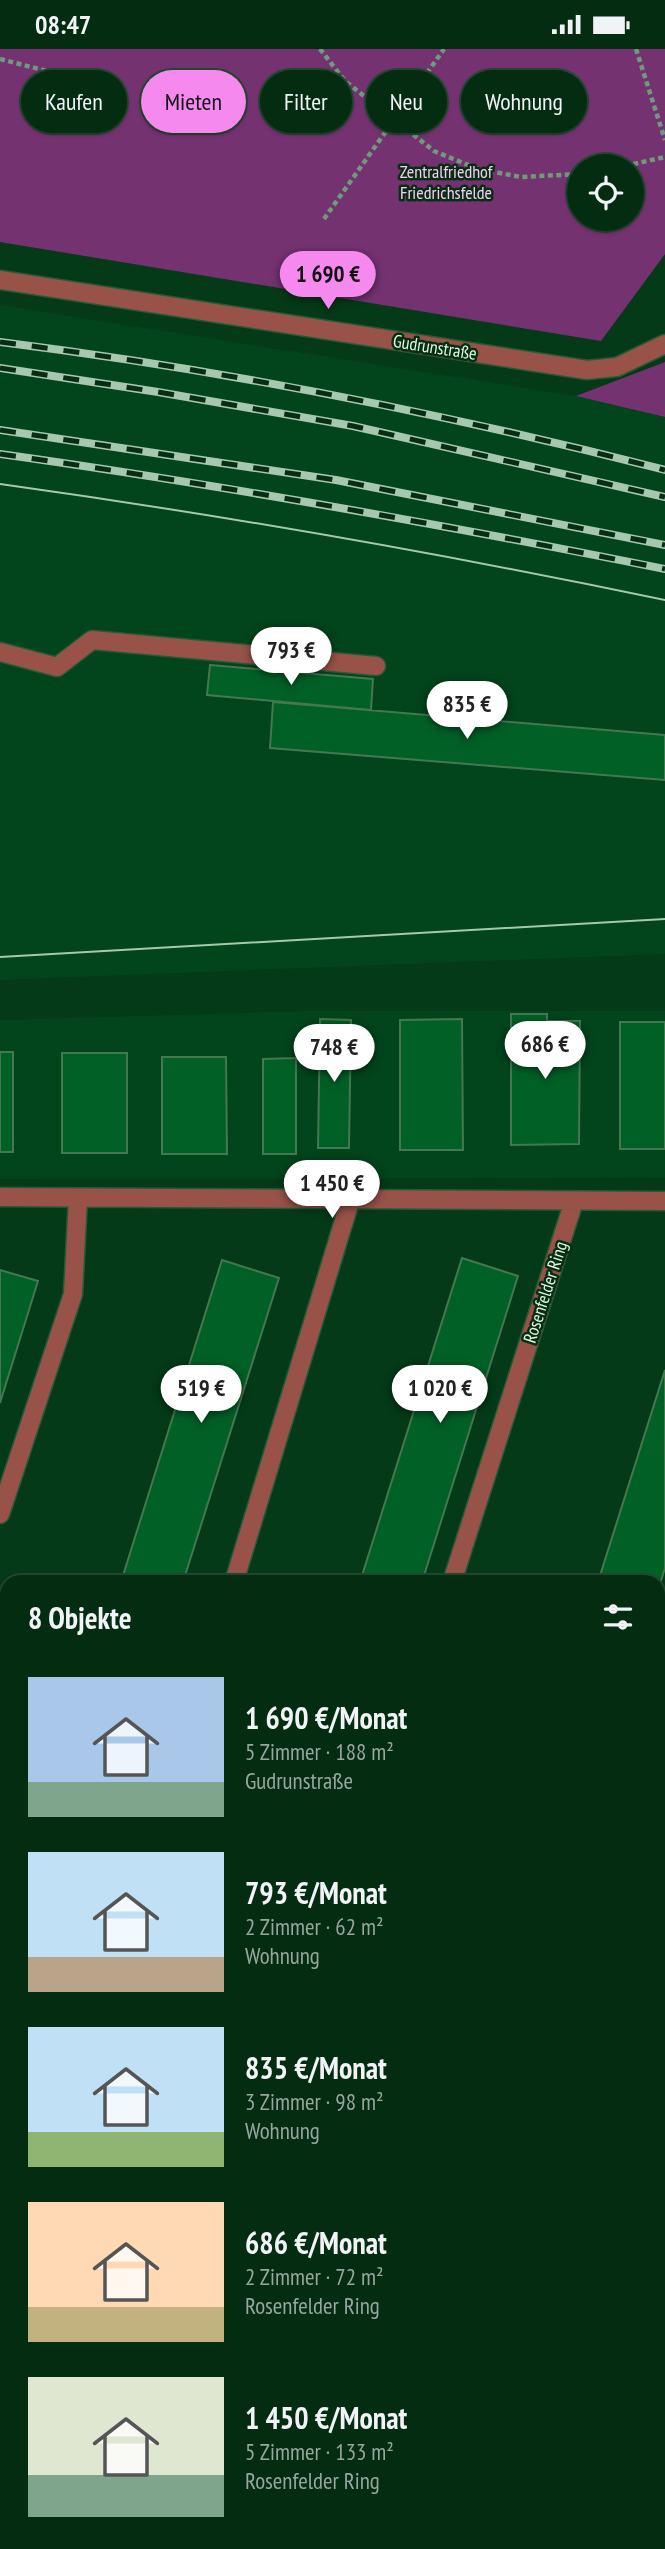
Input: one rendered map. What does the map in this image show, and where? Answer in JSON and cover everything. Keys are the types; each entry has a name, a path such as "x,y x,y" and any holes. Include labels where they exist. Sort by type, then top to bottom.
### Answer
{"street":[{"name":"Gudrunstraße","path":"0,280 587,370 617,367 663,341"},
{"path":"0,652 57,667 92,641 376,666"},
{"path":"0,1197 665,1201"},
{"path":"0,1514 73,1294 78,1198"},
{"path":"236,1575 350,1201"},
{"name":"Rosenfelder Ring","path":"454,1575 574,1201"}],"path":[{"path":"320,49 345,81 366,97"},
{"path":"428,70 443,49"},
{"path":"636,49 665,139"},
{"path":"0,59 43,70"},
{"path":"324,219 384,133"},
{"path":"412,133 434,151 478,169 521,177 567,175"},
{"path":"644,162 665,157"}],"shaded area":[{"path":"0,305 576,396 665,417 665,954 0,980"},
{"path":"304,1011 665,1011 665,1178 0,1179 0,1020"}],"green space":[{"name":"Zentralfriedhof Friedrichsfelde","path":"0,49 665,49 665,254 601,341 0,242"},
{"path":"665,362 665,417 576,396"}],"building":[{"path":"210,665 373,679 371,710 207,695"},
{"path":"273,702 665,735 665,780 270,748"},
{"path":"511,1014 547,1014 547,1021 580,1021 579,1144 511,1145"},
{"path":"320,1019 351,1020 349,1148 318,1148"},
{"path":"462,1019 463,1150 400,1150 400,1020"},
{"path":"620,1022 665,1022 665,1149 620,1149"},
{"path":"0,1052 13,1052 13,1152 0,1152"},
{"path":"62,1053 127,1053 127,1153 62,1153"},
{"path":"162,1057 226,1057 227,1154 162,1154"},
{"path":"296,1058 296,1154 263,1154 263,1059"},
{"path":"462,1258 518,1276 424,1575 362,1575"},
{"path":"222,1260 279,1278 185,1575 123,1575"},
{"path":"0,1270 38,1281 0,1403"},
{"path":"665,1370 665,1568 663,1575 600,1575"}],"tram line":[{"path":"0,484 333,536 665,600"},
{"path":"0,957 665,919"}],"railway":[{"path":"0,342 168,366 335,396 501,430 665,470"},
{"path":"0,368 353,426 665,497"},
{"path":"0,430 336,480 665,545"},
{"path":"0,454 333,507 665,569"}]}
